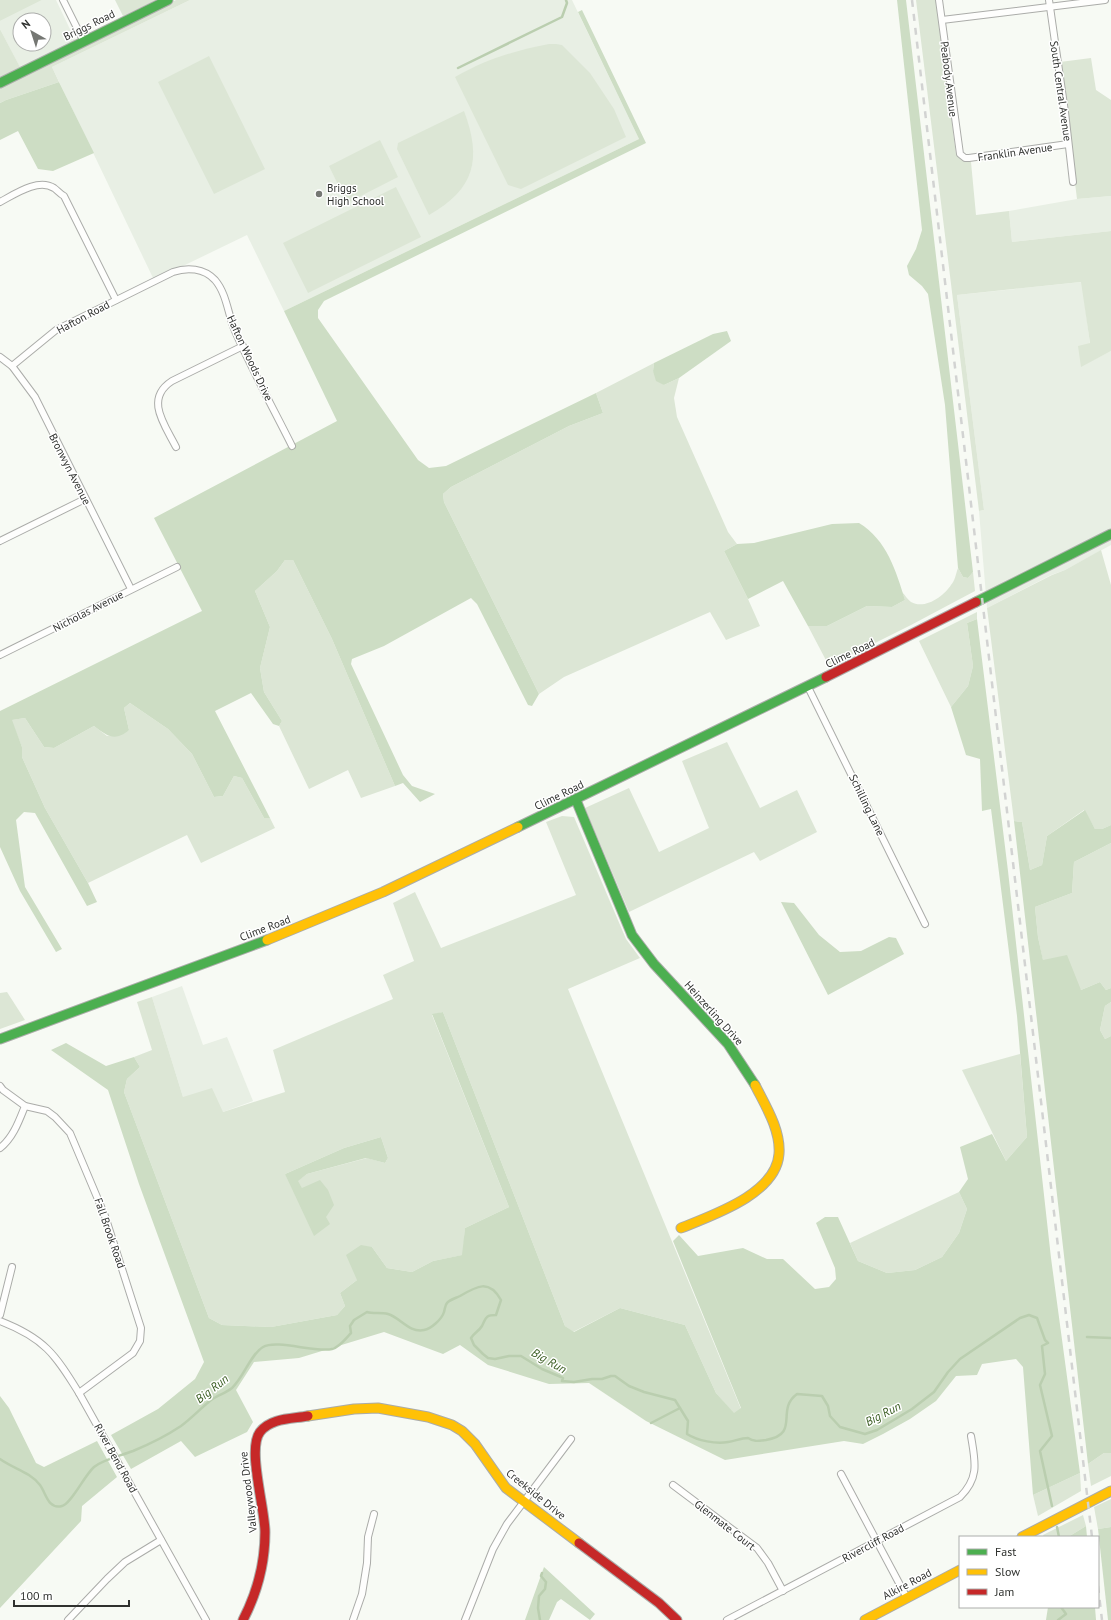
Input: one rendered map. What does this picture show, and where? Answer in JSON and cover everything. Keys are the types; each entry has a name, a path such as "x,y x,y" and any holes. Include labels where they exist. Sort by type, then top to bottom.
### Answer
{"main road":[{"name":"Briggs Road","path":"0,83 168,0"},
{"name":"Clime Road","path":"0,1039 244,950 316,921 421,874 808,687 1111,534"},
{"name":"Heinzerling Drive","path":"576,800 632,935 645,953 728,1044 747,1071 775,1126 778,1138 779,1152 776,1164 770,1177 762,1186 729,1206 681,1228"},
{"name":"Creekside Drive","path":"260,1431 275,1421 366,1408 390,1410 430,1417 447,1422 462,1431 473,1443 499,1481 524,1502 659,1603 677,1620"},
{"name":"Valleywood Drive","path":"243,1620 257,1587 263,1561 266,1536 255,1454 255,1442 260,1431"},
{"path":"1024,1536 1111,1491"},
{"name":"Alkire Road","path":"865,1620 959,1571"}],"street":[{"path":"63,0 84,42"},
{"name":"Peabody Avenue","path":"939,0 958,151 962,156"},
{"path":"942,20 1049,3 1105,0"},
{"name":"South Central Avenue","path":"1049,3 1073,182"},
{"name":"Franklin Avenue","path":"962,156 969,158 1068,144"},
{"path":"0,202 25,189 39,184 53,187 64,196 116,300"},
{"name":"Hafton Woods Drive","path":"160,278 181,269 198,270 207,274 214,280 220,288 235,330 292,446"},
{"name":"Hafton Road","path":"12,366 56,330 160,278"},
{"path":"176,447 161,416 158,407 158,397 164,388 172,381 243,346"},
{"name":"Bronwyn Avenue","path":"0,357 12,366 35,397 131,589"},
{"path":"0,541 85,499"},
{"name":"Nicholas Avenue","path":"0,655 176,567"},
{"name":"Schilling Lane","path":"808,687 925,924"},
{"name":"Fall Brook Road","path":"0,1086 3,1090 25,1106 47,1111 63,1124 75,1142 105,1216 141,1328 140,1341 133,1352 79,1393"},
{"path":"0,1148 5,1144 16,1126 25,1106"},
{"path":"0,1315 12,1267"},
{"name":"River Bend Road","path":"0,1321 16,1327 32,1336 47,1347 60,1363 79,1393 206,1620"},
{"name":"Rivercliff Road","path":"727,1620 960,1497 969,1488 974,1474 974,1458 971,1436"},
{"path":"465,1620 493,1549 507,1524 571,1439"},
{"path":"841,1474 907,1598"},
{"name":"Glenmate Court","path":"673,1485 757,1548 768,1563 783,1591"},
{"path":"353,1620 362,1594 367,1563 368,1537 374,1514"},
{"path":"68,1620 125,1562 161,1540"}],"shaded area":[{"path":"42,0 56,0 79,48 24,75 12,52 52,52 52,12 18,12"},
{"name":"Briggs High School","path":"190,0 572,0 639,139 284,311 247,235 154,280 52,67"},
{"path":"12,15 12,52 0,29 0,21"},
{"path":"1111,196 1111,231 1012,242 1009,211 1077,199"},
{"path":"1082,282 1090,344 1081,366 1111,351 1111,545 1065,570 1051,575 987,608 979,511 984,510 957,295"},
{"path":"182,986 203,1045 227,1037 253,1101 223,1112 183,1097 152,997"}],"green space":[{"path":"0,0 42,0 18,12 12,12 12,15 0,21"},
{"path":"115,0 156,0 123,16"},
{"path":"176,0 190,0 52,67 59,82 0,103 0,87"},
{"path":"897,0 906,0 973,572 968,578 963,577 958,568 945,405 928,294 922,286 909,275 907,266 916,249 922,230"},
{"path":"916,0 936,0 956,154 961,159 971,162 976,215 1009,211 1012,242 1111,231 1111,351 1081,367 1078,346 1090,343 1081,282 957,295 984,510 979,511"},
{"path":"582,10 646,143 324,301 318,310 318,318 418,460 429,468 446,466 596,393 603,413 569,426 451,487 443,494 444,502 539,694 532,706 528,705 477,604 471,598 384,646 352,659 351,664 403,775 412,786 435,794 420,802 403,783 395,786 332,639 293,560 285,560 277,571 255,591 270,627 260,668 264,692 282,721 279,726 273,724 251,693 215,711 270,818 264,818 242,778 234,776 223,796 214,797 192,754 168,729 130,703 124,708 129,730 124,734 115,737 107,735 94,726 54,748 44,747 25,718 12,720 22,747 22,757 45,808 88,883 97,902 87,906 35,813 24,812 16,820 25,887 62,949 56,952 20,891 0,847 0,711 202,611 154,518 337,421 284,311 639,139 578,12"},
{"path":"0,29 20,67 0,77"},
{"path":"549,44 562,45 590,73 614,109 626,137 521,189 508,185 455,77 500,56"},
{"path":"209,56 265,169 214,194 158,82"},
{"path":"1091,58 1096,90 1111,100 1111,196 1077,199 1060,62"},
{"path":"59,82 94,153 53,171 38,169 18,131 0,140 0,103"},
{"path":"464,111 470,128 473,144 473,158 470,171 465,183 456,195 429,215 397,149 398,143"},
{"path":"380,140 398,177 347,203 329,166"},
{"path":"396,187 421,237 308,293 283,243"},
{"path":"727,331 731,341 679,378 664,385 656,381 653,371 654,363 713,334"},
{"path":"654,363 653,371 664,385 679,378 674,398 677,417 728,532 737,544 724,551 760,626 726,640 710,612 564,677 539,694 444,502 443,494 451,487 569,426 603,413 596,393"},
{"path":"859,523 877,538 889,557 905,600 892,607 867,606 827,626 808,626 783,581 748,599 724,551 737,544 754,543 832,524"},
{"path":"1101,550 1111,585 1111,825 1102,829 1095,829 1084,810 1047,836 1042,865 1030,870 1022,822 1014,821 987,608 1065,570"},
{"path":"285,560 293,560 332,639 395,786 361,798 348,770 309,789 279,726 282,721 264,692 260,668 270,627 255,591 277,571"},
{"path":"958,568 963,577 968,578 973,572 975,591 829,666 808,626 827,626 867,606 892,607 905,600 902,592 911,602 916,604 934,601 948,589 954,581"},
{"path":"977,612 977,619 967,623 973,666 968,686 951,707 919,641"},
{"path":"977,619 1008,871 1051,1258 1080,1473 1033,1495 1023,1367 1016,1359 982,1364 977,1375 956,1376 936,1401 910,1419 863,1444 844,1441 725,1460 646,1421 589,1383 549,1384 488,1365 460,1345 443,1354 384,1332 299,1358 254,1362 236,1390 253,1422 247,1432 195,1457 181,1441 131,1469 111,1435 158,1409 195,1379 204,1362 139,1184 108,1090 51,1050 66,1043 106,1066 134,1057 140,1067 127,1079 124,1092 209,1318 222,1325 271,1327 337,1315 345,1306 340,1293 357,1280 346,1255 361,1245 372,1247 387,1268 412,1272 433,1261 462,1255 465,1228 509,1207 432,1014 443,1012 565,1326 574,1332 620,1308 685,1325 716,1393 734,1413 741,1408 673,1241 679,1235 698,1256 743,1248 767,1259 783,1259 815,1289 829,1287 836,1279 835,1268 816,1223 825,1217 838,1217 858,1261 887,1273 915,1270 942,1257 959,1233 967,1209 959,1192 968,1179 960,1147 992,1134 1006,1161 1027,1137 1017,1016 991,809 982,811 980,759 966,755 951,707 968,686 973,666 967,623"},
{"path":"130,703 168,729 192,754 214,797 223,796 234,776 242,778 264,818 270,818 275,828 201,863 187,835 88,883 45,808 22,757 22,747 11,720 25,718 44,747 54,748 94,726 107,736 129,730 124,708"},
{"path":"727,742 760,808 797,790 817,832 760,861 754,852 629,912 585,808 629,788 659,852 709,828 682,761"},
{"path":"1085,810 1095,829 1102,829 1111,825 1111,843 1074,862 1072,893 1035,907 1038,937 1043,960 1067,955 1081,990 1100,982 1106,990 1111,988 1111,1002 1105,1006 1100,1030 1105,1039 1111,1036 1111,1453 1104,1453 1088,1464 1014,821 1022,822 1030,870 1042,865 1047,836"},
{"path":"562,816 574,817 626,939 640,958 568,989 741,1409 734,1414 716,1393 685,1325 620,1308 573,1332 565,1326 443,1012 432,1015 509,1207 465,1228 463,1255 433,1261 412,1272 387,1268 372,1247 357,1280 340,1293 345,1306 337,1315 271,1327 222,1325 209,1318 124,1092 127,1079 140,1067 134,1057 152,1050 137,1002 152,997 183,1097 212,1088 223,1112 285,1092 273,1050 393,999 383,975 414,961 393,903 415,892 441,948 576,895 546,822","holes":["381,1137 388,1158 385,1163 367,1158 307,1174 297,1181 302,1188 285,1174 344,1148"]},
{"path":"1111,843 1111,988 1106,990 1100,982 1081,990 1043,961 1038,937 1035,907 1072,893 1074,862"},
{"path":"781,902 794,903 819,935 840,952 861,951 889,937 896,938 904,954 828,995"},
{"path":"7,992 25,1020 0,1029 0,993"},
{"path":"1111,1002 1111,1036 1105,1039 1100,1030 1105,1006"},
{"path":"1020,1054 1027,1137 1006,1161 962,1070"},
{"path":"381,1137 388,1158 385,1163 366,1158 307,1174 298,1181 302,1188 320,1180 328,1190 334,1205 326,1217 330,1224 314,1236 285,1174 344,1148"},
{"path":"959,1192 967,1209 959,1233 942,1257 915,1270 887,1273 858,1261 850,1243"},
{"path":"0,1396 9,1408 36,1463 44,1467 97,1441 117,1477 82,1506 81,1521 0,1608"},
{"path":"1104,1453 1111,1453 1111,1476 1091,1486 1088,1464"},
{"path":"1080,1473 1081,1491 1038,1516 1033,1495"},
{"path":"1111,1499 1111,1527 1098,1529 1094,1507"},
{"path":"1083,1515 1086,1526 1070,1536 1043,1535"},
{"path":"1086,1526 1087,1536 1070,1536"},
{"path":"1111,1527 1111,1620 1108,1620 1098,1529"},
{"path":"544,1567 595,1614 590,1620 561,1599 557,1602 549,1620 525,1620"},
{"path":"1048,1608 1095,1608 1096,1620 1046,1620"}],"waterway":[{"path":"458,68 562,17 567,3 566,0"},
{"name":"Big Run","path":"0,1459 32,1477 40,1485 50,1503 57,1507 62,1506 66,1504 90,1471 98,1464 158,1440 185,1423 211,1400 232,1388 254,1355 263,1347 277,1344 325,1350 335,1348 351,1333 350,1326 354,1320 367,1312 388,1314 409,1327 424,1330 430,1328 439,1321 448,1302 472,1289 482,1286 492,1289 501,1300 496,1315 486,1318 481,1328 471,1338 474,1345 488,1358 495,1359 509,1356 521,1356 542,1369 563,1378 562,1381 574,1382 615,1376 629,1386 644,1392 675,1400 688,1421 687,1434 702,1440 718,1443 743,1438 761,1441 776,1437 783,1433 788,1407 791,1400 797,1394 822,1396 828,1406 830,1416 840,1427 865,1434 877,1430 912,1409 934,1392 948,1372 960,1359 1020,1318 1029,1315 1037,1318 1045,1340 1048,1343 1042,1346 1045,1374 1040,1385 1052,1436 1040,1451 1052,1506"},
{"name":"Big Run","path":"1087,1337 1111,1338"},
{"path":"651,1423 680,1408"},
{"path":"1057,1527 1059,1536"},
{"path":"540,1620 538,1608 539,1596 545,1589 546,1582 541,1576 542,1573"},
{"path":"1058,1620 1066,1614 1062,1608"}],"railway":[{"path":"912,0 1092,1536"},
{"path":"1099,1594 1102,1620"}],"traffic: fast":[{"path":"0,83 168,0"},
{"path":"976,602 1111,534"},
{"path":"518,827 826,677"},
{"path":"576,800 632,935 654,964 728,1044 755,1085"},
{"path":"0,1039 267,940"}],"traffic: slow":[{"path":"267,940 383,892 518,827"},
{"path":"681,1228 709,1217 741,1201 755,1192 767,1181 775,1168 779,1154 778,1136 768,1109 755,1085"},
{"path":"308,1416 354,1409 378,1408 428,1417 452,1425 462,1431 475,1444 506,1488 579,1543"},
{"path":"1024,1536 1111,1491"},
{"path":"865,1620 959,1571"}],"traffic: jam":[{"path":"826,677 976,602"},
{"path":"243,1620 256,1588 262,1566 265,1543 264,1522 256,1465 256,1440 260,1432 270,1424 282,1420 308,1416"},
{"path":"579,1543 659,1603 677,1620"}],"place":[{"name":"Briggs High School","path":"319,194"}]}
